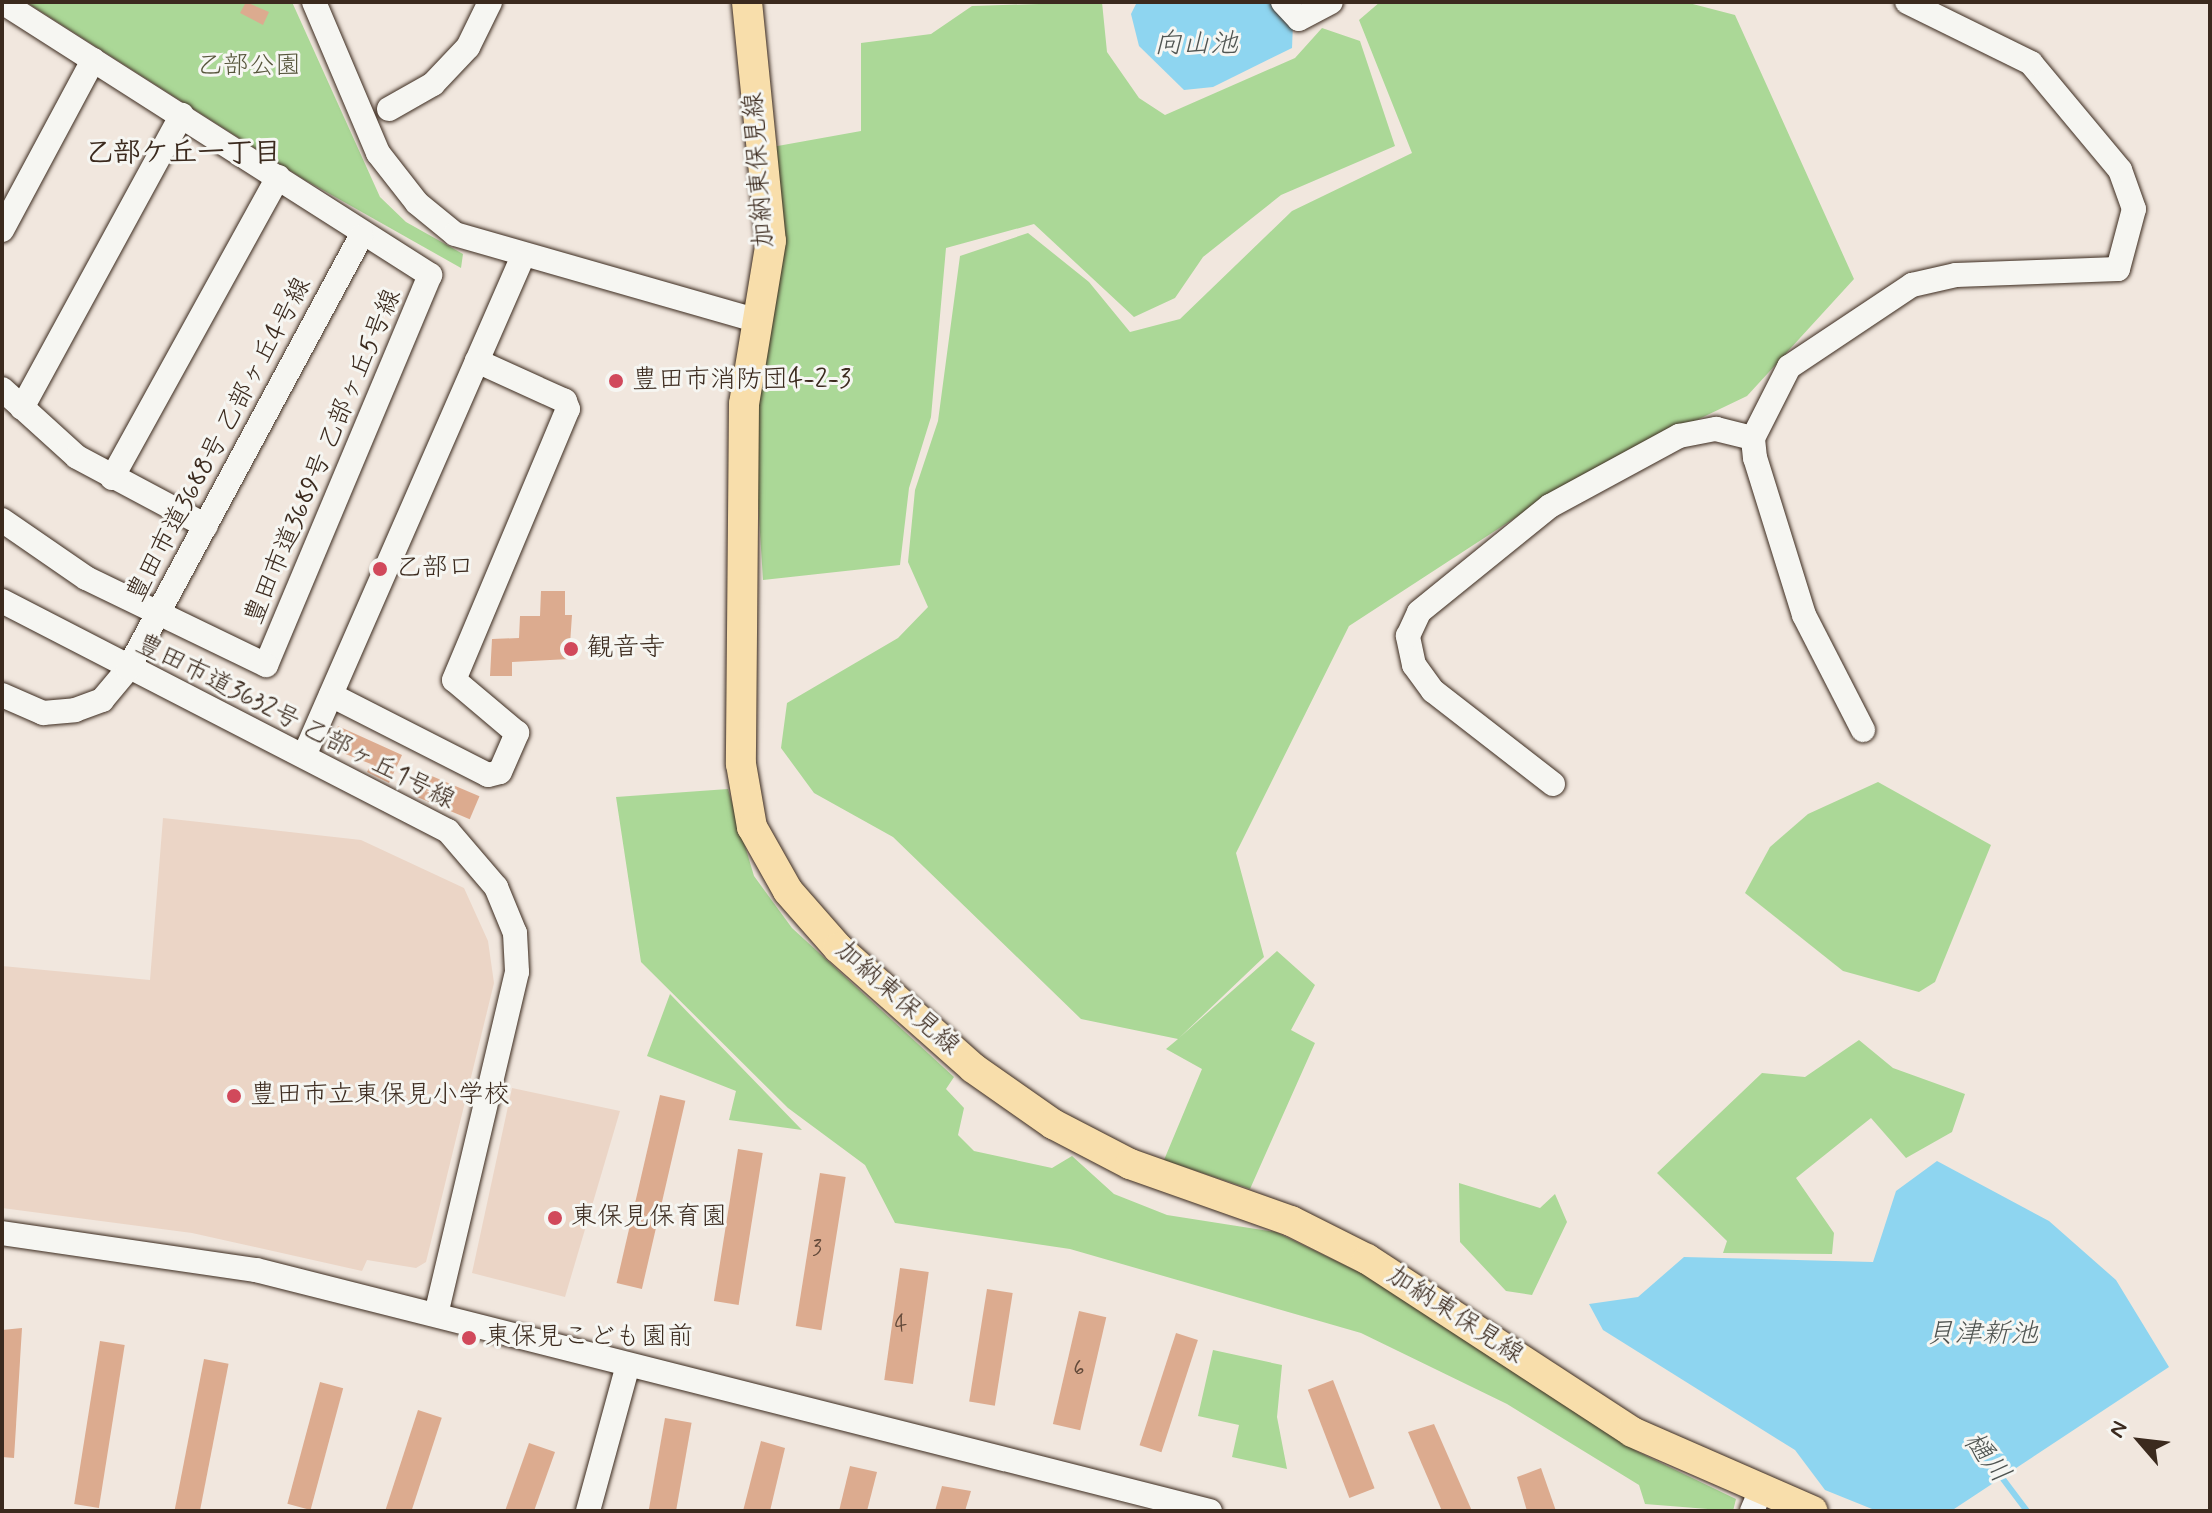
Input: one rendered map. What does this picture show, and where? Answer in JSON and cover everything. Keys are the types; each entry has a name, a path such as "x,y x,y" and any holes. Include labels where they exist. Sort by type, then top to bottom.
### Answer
{"main road":[{"name":"加納東保見線","path":"747,2 771,241 755,320 744,404 741,764 752,827 788,891 838,948 962,1058 1053,1124 1130,1164 1291,1221 1367,1259 1632,1432 1756,1502 1813,1511"}],"street":[{"name":"豊田市道3689号 乙部ヶ丘5号線","path":"2,2 278,177 361,237 430,275 266,665 160,610"},
{"path":"314,2 378,153 417,203 455,234 523,256 755,320"},
{"path":"389,109 433,84 468,47 490,2"},
{"path":"1283,2 1299,19 1331,2"},
{"path":"1863,730 1804,615 1753,438 1799,356 1912,285 1956,275 2118,269 2131,235 2134,209 2120,170 2031,63 1907,2"},
{"path":"2,230 93,60"},
{"path":"22,408 182,115"},
{"path":"112,478 278,177"},
{"name":"豊田市道3688号 乙部ヶ丘4号線","path":"2,695 43,713 75,710 102,700 128,669 361,237"},
{"path":"304,756 523,256"},
{"path":"331,695 488,775 500,772 517,733 454,680 568,409 565,401 477,361"},
{"path":"2,389 112,478 206,526"},
{"path":"1553,784 1433,691 1414,665 1408,636 1419,612 1550,506 1679,436 1716,429 1753,438"},
{"path":"2,520 86,578 160,610"},
{"name":"豊田市道3632号 乙部ヶ丘1号線","path":"2,601 128,669 448,831 479,860 515,933 512,1010 436,1315"},
{"path":"2,1233 200,1258 1210,1511"},
{"path":"588,1511 628,1365"}],"shaded area":[{"name":"豊田市立東保見小学校","path":"163,818 361,840 464,888 488,941 494,983 426,1262 416,1268 367,1260 362,1271 192,1233 2,1208 2,966 150,980"},
{"path":"512,1088 620,1111 565,1297 472,1273"}],"green space":[{"name":"乙部公園","path":"26,2 292,2 380,197 406,222 463,254 461,268 305,180"},
{"path":"1102,2 1107,52 1139,98 1165,115 1295,58 1322,28 1360,41 1395,146 1281,195 1203,257 1175,298 1134,317 1034,224 946,248 931,417 909,488 900,565 763,580 752,405 772,147 861,131 861,43 931,34 972,6"},
{"path":"1380,2 1685,2 1735,15 1854,279 1747,396 1578,477 1349,626 1236,853 1264,957 1179,1038 1277,951 1315,985 1291,1030 1315,1043 1250,1189 1164,1160 1202,1069 1166,1049 1178,1039 1081,1019 893,837 814,793 781,748 787,703 898,638 928,607 908,562 915,490 938,421 960,256 1028,233 1089,282 1130,332 1180,319 1292,211 1412,153 1359,20"},
{"path":"1878,782 1991,845 1935,982 1919,992 1843,971 1745,893 1770,847 1808,814"},
{"path":"728,789 754,876 792,928 954,1077 946,1089 964,1108 958,1135 974,1151 1052,1168 1072,1156 1114,1194 1167,1215 1276,1232 1371,1278 1636,1451 1736,1499 1733,1511 1645,1504 1639,1485 1507,1404 1361,1333 1070,1249 895,1223 865,1165 788,1108 641,962 616,797"},
{"path":"670,994 802,1130 729,1120 736,1091 647,1056"},
{"path":"1859,1040 1893,1068 1965,1094 1952,1132 1906,1158 1871,1118 1796,1178 1834,1233 1832,1254 1723,1253 1727,1241 1657,1173 1762,1073 1805,1077"},
{"path":"1459,1183 1540,1208 1555,1194 1567,1222 1532,1295 1506,1291 1460,1242"},
{"path":"1213,1350 1282,1365 1277,1417 1287,1469 1232,1457 1239,1425 1198,1416"}],"water":[{"name":"向山池","path":"1137,2 1273,2 1293,23 1292,48 1213,87 1184,90 1139,46 1131,14"},
{"name":"貝津新池","path":"1937,1161 2049,1221 2116,1280 2169,1367 1951,1511 1877,1511 1825,1490 1795,1450 1603,1330 1589,1304 1638,1297 1684,1257 1873,1262 1896,1191"}],"building":[{"path":"246,2 269,12 263,25 240,13"},
{"path":"541,591 565,591 565,615 572,615 569,659 512,662 512,676 490,676 492,639 519,638 520,616 540,616"},
{"path":"338,726 402,755 389,783 367,772 371,764 330,748"},
{"path":"427,774 479,796 470,819 417,797"},
{"path":"660,1095 685,1101 642,1289 617,1283"},
{"path":"738,1149 763,1153 739,1305 714,1301"},
{"path":"820,1173 846,1177 821,1330 796,1326"},
{"path":"900,1268 929,1272 913,1384 884,1380"},
{"path":"987,1289 1013,1293 995,1406 969,1402"},
{"path":"1079,1311 1106,1317 1080,1430 1053,1424"},
{"path":"22,1328 14,1458 2,1457 2,1330"},
{"path":"1176,1333 1198,1340 1161,1452 1140,1445"},
{"path":"100,1341 125,1345 99,1508 74,1504"},
{"path":"204,1359 229,1364 200,1511 174,1511"},
{"path":"1333,1380 1375,1488 1349,1498 1308,1390"},
{"path":"320,1382 343,1388 311,1510 287,1504"},
{"path":"418,1410 442,1418 411,1511 386,1510"},
{"path":"665,1418 692,1423 676,1511 649,1511"},
{"path":"1434,1424 1472,1511 1442,1511 1408,1432"},
{"path":"761,1441 785,1448 770,1511 743,1511"},
{"path":"529,1443 555,1452 534,1511 505,1511"},
{"path":"850,1466 877,1472 867,1511 839,1511"},
{"path":"1541,1468 1556,1511 1527,1511 1517,1477"},
{"path":"942,1486 971,1491 965,1511 935,1511"}],"waterway":[{"name":"樋川","path":"1997,1471 2027,1511"}],"place":[{"name":"豊田市消防団4-2-3","path":"616,381"},
{"name":"乙部口","path":"380,569"},
{"name":"観音寺","path":"571,649"},
{"name":"豊田市立東保見小学校","path":"234,1096"},
{"name":"東保見保育園","path":"555,1218"},
{"name":"東保見こども園前","path":"469,1338"}],"district":[{"name":"乙部ケ丘一丁目","path":"183,154"}]}
